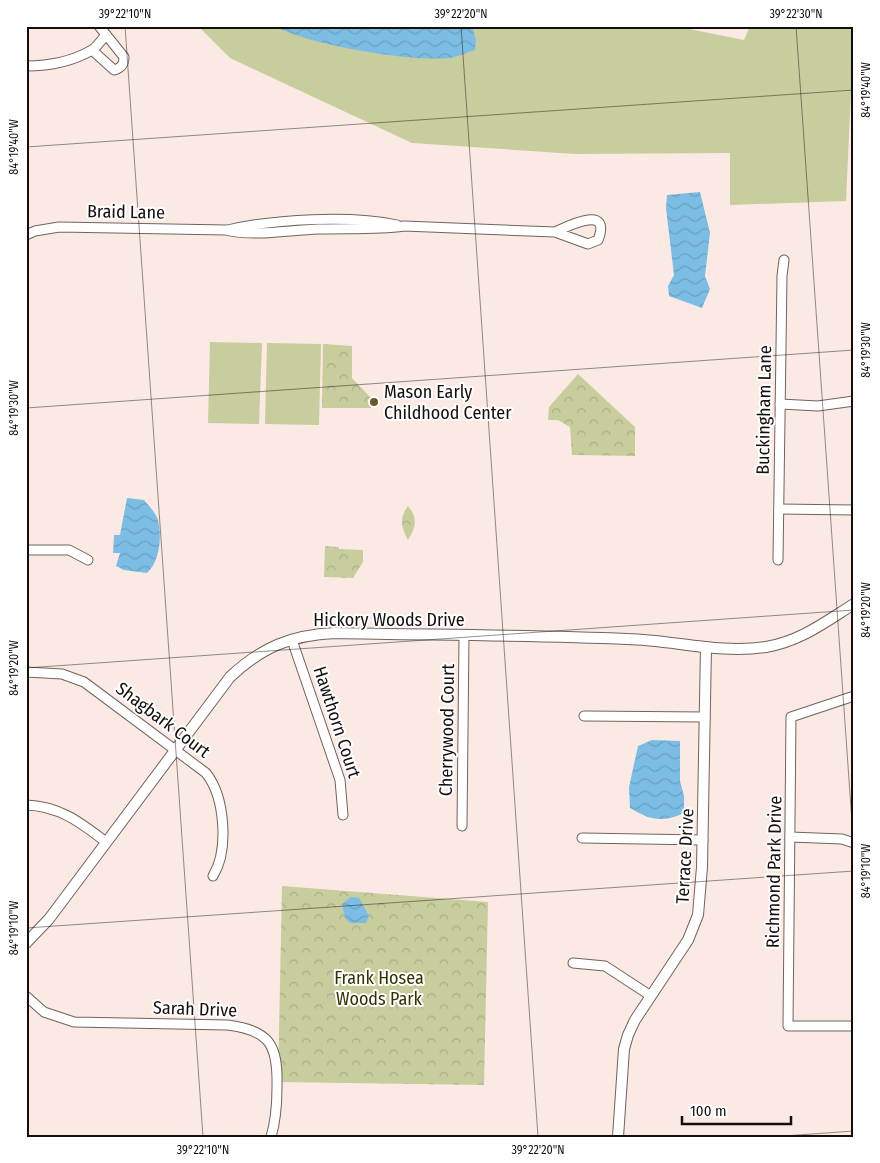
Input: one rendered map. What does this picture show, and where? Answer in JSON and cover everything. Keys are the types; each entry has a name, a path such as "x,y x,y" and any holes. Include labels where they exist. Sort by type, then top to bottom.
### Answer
{"street":[{"path":"92,50 108,67 114,70 120,68 124,62 124,57 99,26"},
{"path":"26,66 55,64 92,50 106,34"},
{"name":"Braid Lane","path":"26,235 35,231 59,227 226,230 247,225 320,220 380,221 404,226 555,232 588,244 598,240 601,232 599,225 594,220 588,218 555,232"},
{"name":"Buckingham Lane","path":"778,560 781,284 784,260"},
{"path":"780,404 818,406 854,401"},
{"path":"779,509 854,510"},
{"path":"26,550 69,550 88,560"},
{"name":"Hickory Woods Drive","path":"26,943 49,919 230,677 261,651 292,640 319,634 335,633 628,639 706,647 752,648 790,641 814,631 854,604"},
{"name":"Cherrywood Court","path":"462,826 464,636"},
{"name":"Hawthorn Court","path":"292,640 340,780 344,816"},
{"name":"Terrace Drive","path":"618,1137 624,1049 635,1020 688,940 698,914 703,840 706,647"},
{"name":"Shagbark Court","path":"26,672 62,674 84,682 206,773 219,796 221,845 219,861 213,876"},
{"name":"Richmond Park Drive","path":"854,696 791,717 788,1026 854,1026"},
{"path":"584,716 705,718"},
{"path":"26,805 50,807 60,811 106,842"},
{"path":"790,837 842,839 854,843"},
{"path":"582,838 703,840"},
{"path":"573,964 605,966 650,996"},
{"name":"Sarah Drive","path":"26,996 44,1012 74,1022 227,1024 258,1032 270,1043 277,1058 276,1112 271,1137"}],"green space":[{"path":"198,26 684,28 744,40 750,26 854,26 846,201 730,205 730,153 575,154 412,143 230,58"},
{"path":"210,342 262,343 259,424 208,423"},
{"path":"267,343 321,344 319,425 265,424"},
{"path":"323,344 352,346 352,378 371,398 371,408 322,408"},
{"path":"578,374 635,427 635,456 572,455 570,427 558,420 548,420 549,407"},
{"path":"408,506 415,519 415,523 408,540 402,519"},
{"path":"325,546 339,547 339,549 363,550 363,562 353,578 324,577"},
{"name":"Frank Hosea Woods Park","path":"282,886 488,902 484,1085 278,1082"}],"water":[{"path":"275,26 472,26 476,40 475,50 456,57 432,59 386,55 334,46 310,40"},
{"path":"700,192 710,233 705,276 710,289 702,308 669,296 668,286 674,275 666,208 667,195"},
{"path":"127,498 144,500 158,520 159,548 155,562 147,573 124,570 116,566 120,553 113,553 114,535 120,535"},
{"path":"652,740 680,741 680,781 684,796 684,813 669,818 656,819 630,808 629,787 638,746"},
{"path":"351,897 359,898 369,916 366,923 350,923 345,918 342,904"}],"place":[{"name":"Mason Early Childhood Center","path":"374,402"}]}
